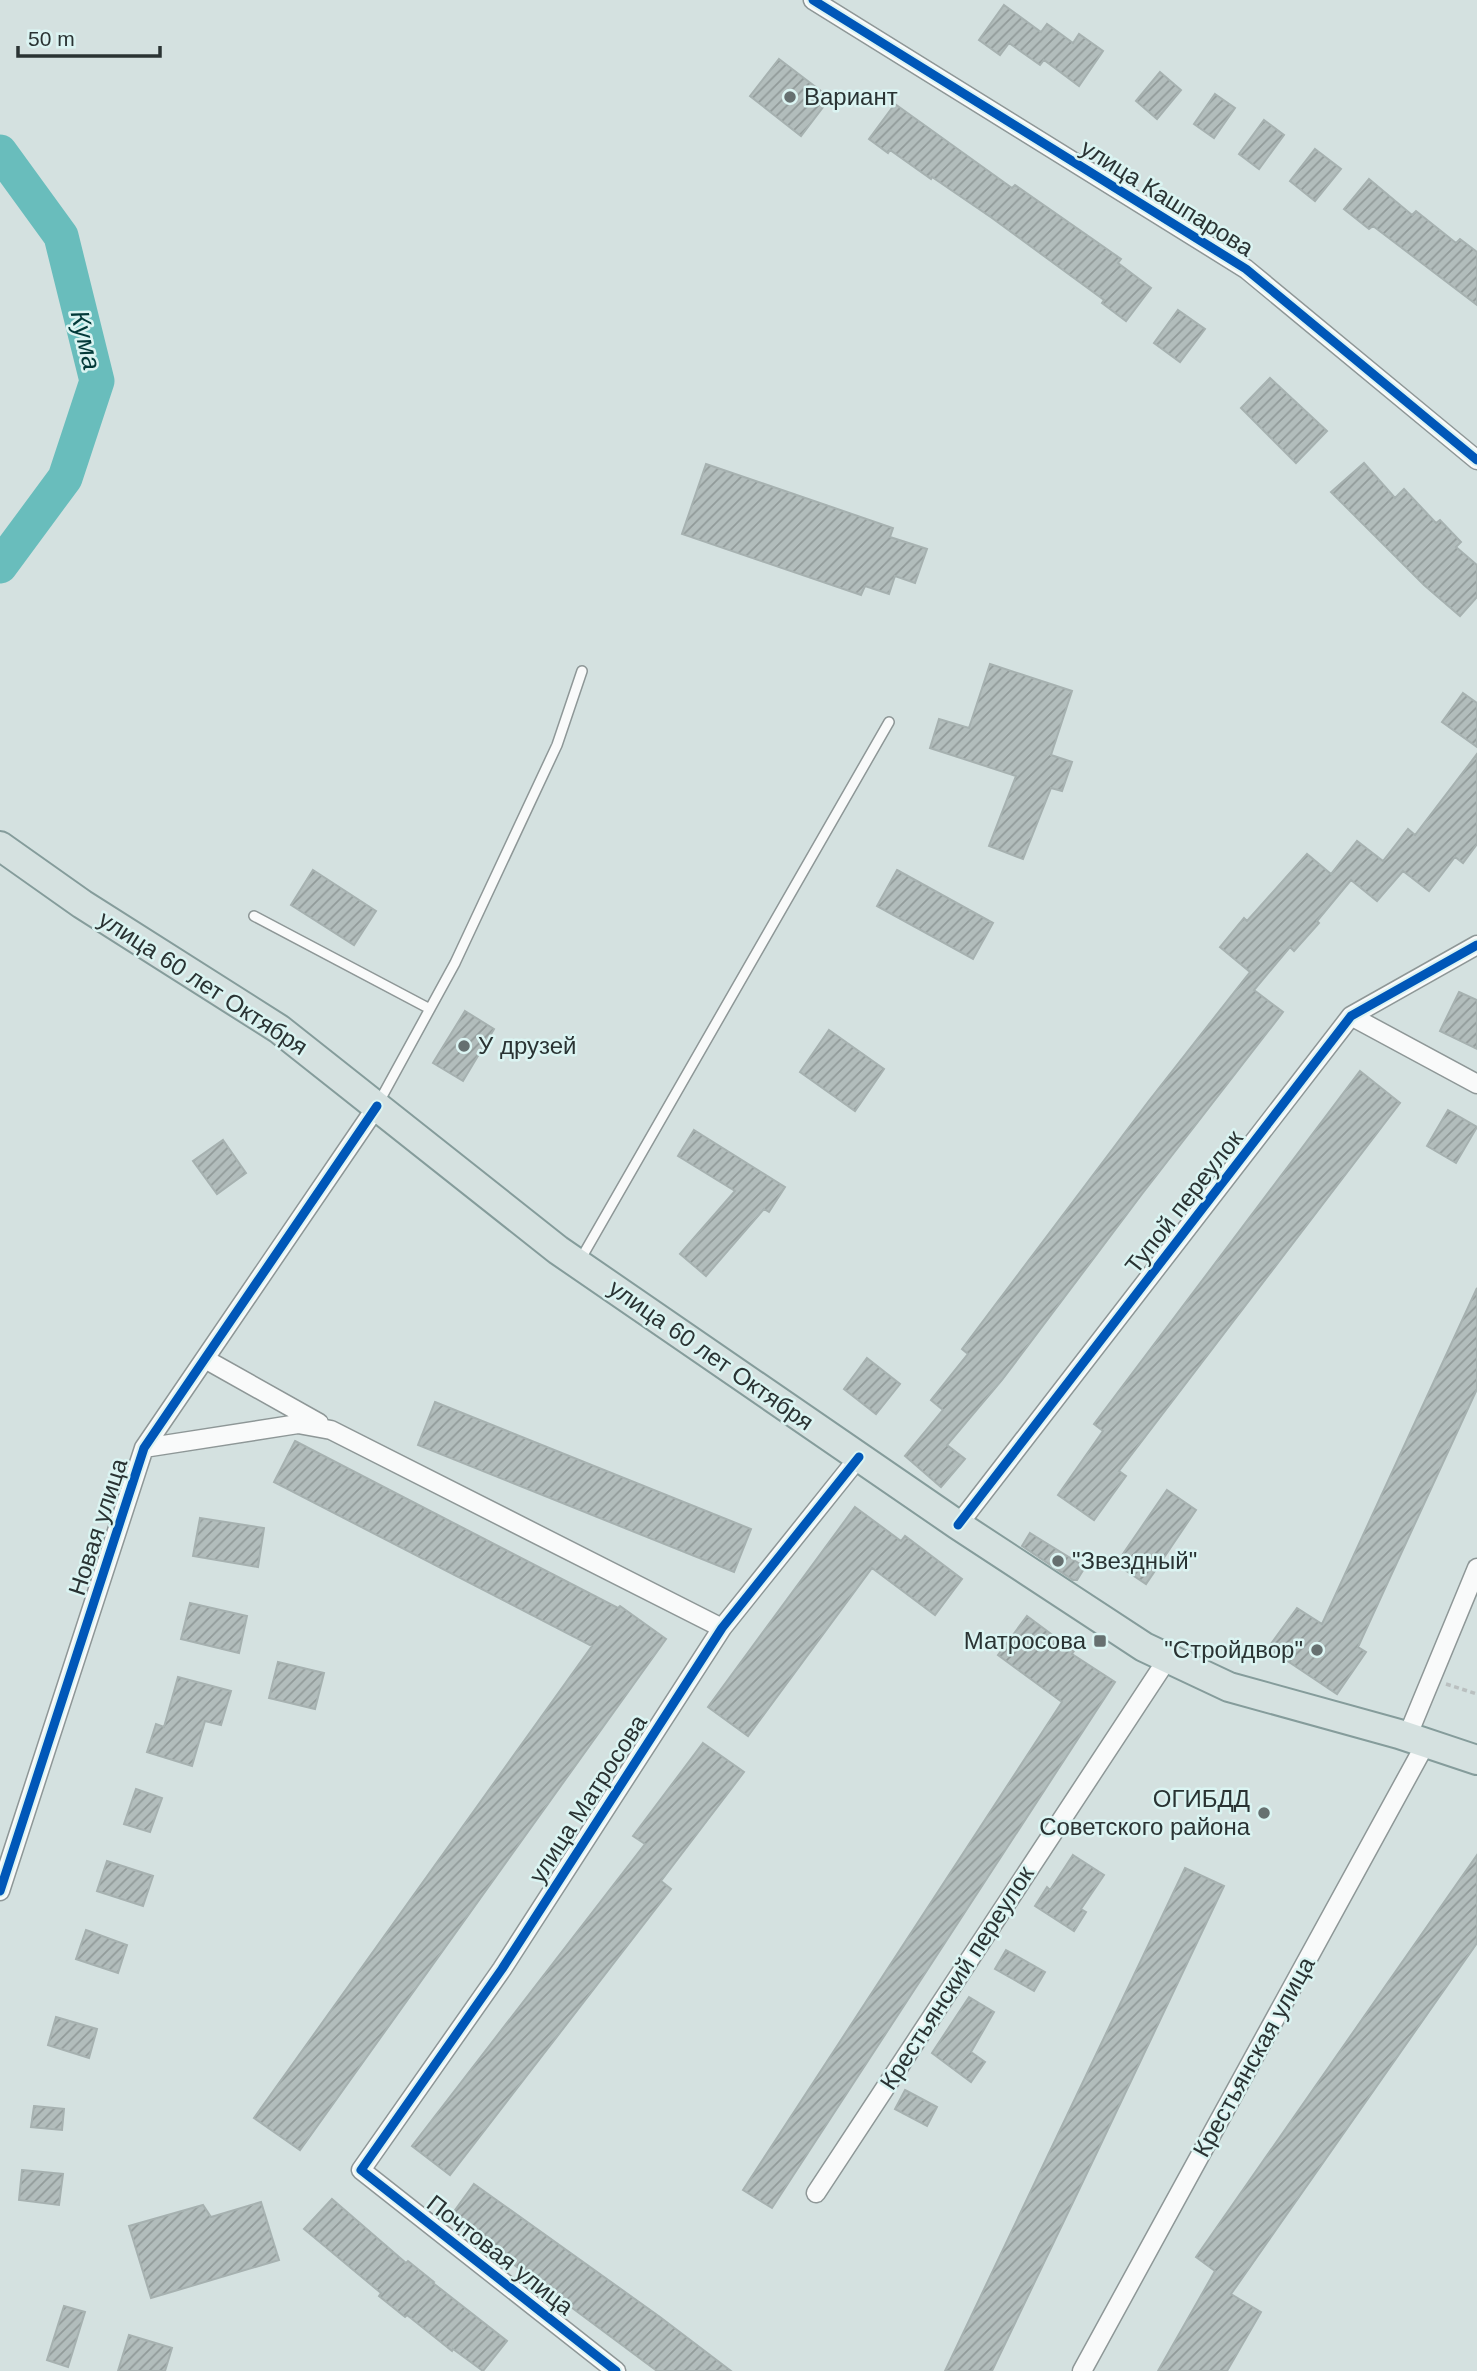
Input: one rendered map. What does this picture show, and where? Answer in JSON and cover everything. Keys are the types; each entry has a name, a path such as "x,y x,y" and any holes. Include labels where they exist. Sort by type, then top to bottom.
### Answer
{"main road":[{"name":"улица 60 лет Октября","path":"0,846 82,904 279,1029 578,1264 958,1525 1144,1647 1230,1687 1477,1760"}],"street":[{"name":"улица Кашпарова","path":"813,0 1246,269 1477,460"},
{"name":"Тупой переулок","path":"958,1525 1351,1016 1477,945"},
{"path":"1351,1016 1477,1084"},
{"name":"Новая улица","path":"0,1891 144,1448 377,1106"},
{"path":"205,1359 331,1430 722,1628"},
{"path":"144,1448 298,1424 331,1430"},
{"name":"улица Матросова","path":"361,2170 502,1969 722,1628 859,1457"},
{"name":"Крестьянская улица","path":"1082,2371 1416,1740 1430,1679 1477,1568"},
{"name":"Крестьянский переулок","path":"816,2193 1168,1658"},
{"name":"Почтовая улица","path":"361,2170 616,2371"}],"lane":[{"path":"377,1106 455,963 558,745 582,671"},
{"path":"578,1264 889,722"},
{"path":"254,916 430,1009"}],"path":[{"path":"1430,1679 1477,1694"}],"building":[{"path":"1004,5 1041,32 1047,24 1073,43 1079,34 1103,51 1079,86 1044,60 1040,65 1009,43 1000,55 979,40"},
{"name":"Вариант","path":"779,59 830,98 801,136 750,96"},
{"path":"1160,72 1181,90 1157,119 1136,101"},
{"path":"1215,94 1235,108 1214,138 1194,124"},
{"path":"895,104 1012,188 1015,185 1121,259 1118,263 1151,288 1126,321 1102,303 1104,300 992,218 869,139"},
{"path":"1264,120 1284,135 1259,169 1239,154"},
{"path":"1315,149 1341,169 1315,201 1290,181"},
{"path":"1369,179 1412,215 1416,211 1456,243 1460,239 1477,252 1477,305 1373,226 1369,229 1344,209"},
{"path":"1178,310 1205,329 1180,362 1154,343"},
{"path":"1270,378 1327,431 1296,463 1241,408"},
{"path":"1364,463 1395,498 1404,489 1436,523 1440,520 1461,542 1456,547 1477,565 1477,597 1460,616 1424,585 1331,492"},
{"path":"706,464 893,528 890,537 927,549 915,583 895,576 889,594 865,586 861,595 682,534"},
{"path":"990,664 1072,691 1051,755 1072,762 1062,791 1051,788 1023,859 989,846 1016,776 930,748 939,719 969,728"},
{"path":"1463,693 1477,703 1477,747 1442,722"},
{"path":"1477,754 1477,844 1463,863 1455,857 1429,891 1403,871 1377,901 1351,880 1317,921 1319,923 1294,951 1290,947 1254,990 1283,1012 1002,1380 947,1445 965,1459 941,1487 905,1456 943,1410 931,1400 968,1354 962,1349 1148,1102 1250,972 1220,947 1244,918 1247,921 1307,854 1331,874 1357,841 1383,861 1408,829 1415,835"},
{"path":"313,870 376,911 354,945 291,905"},
{"path":"897,870 993,923 973,959 877,906"},
{"path":"1459,992 1477,1000 1477,1049 1440,1031"},
{"name":"У друзей","path":"465,1011 494,1029 463,1081 433,1063"},
{"path":"829,1030 884,1069 855,1111 800,1072"},
{"path":"1360,1071 1400,1103 1119,1471 1126,1476 1094,1520 1058,1495 1103,1431 1094,1424"},
{"path":"1448,1110 1477,1127 1456,1163 1427,1146"},
{"path":"694,1130 785,1187 769,1212 764,1209 706,1276 680,1254 735,1191 678,1156"},
{"path":"223,1140 246,1173 217,1194 193,1161"},
{"path":"1477,1288 1477,1389 1358,1647 1366,1652 1337,1694 1268,1648 1297,1608 1322,1624"},
{"path":"867,1358 900,1384 876,1414 844,1389"},
{"path":"435,1402 751,1529 734,1572 418,1445"},
{"path":"295,1441 618,1608 620,1606 666,1639 300,2150 254,2118 592,1646 274,1482"},
{"path":"1167,1490 1196,1510 1146,1584 1116,1564"},
{"path":"855,1507 901,1541 905,1536 962,1579 935,1615 872,1568 748,1736 708,1707"},
{"path":"200,1518 264,1528 258,1567 193,1556"},
{"path":"1030,1533 1085,1567 1077,1580 1073,1580 1022,1546"},
{"path":"190,1603 247,1616 239,1653 181,1639"},
{"path":"1027,1616 1074,1651 1072,1654 1115,1682 772,2208 743,2190 1062,1702 998,1655"},
{"path":"278,1662 324,1673 315,1709 269,1698"},
{"path":"178,1677 231,1691 221,1725 205,1721 192,1766 147,1752 156,1724 164,1727"},
{"path":"703,1743 744,1772 661,1881 671,1889 450,2175 412,2146 645,1844 633,1836"},
{"path":"136,1789 162,1798 150,1832 124,1824"},
{"path":"1073,1855 1104,1875 1081,1909 1086,1912 1074,1931 1035,1906 1047,1887 1050,1890"},
{"path":"1477,1855 1477,1943 1231,2294 1261,2312 1227,2371 1158,2371 1215,2271 1196,2257"},
{"path":"107,1861 153,1876 143,1906 97,1891"},
{"path":"1185,1868 1224,1886 1100,2146 992,2371 945,2371"},
{"path":"86,1930 127,1945 118,1973 76,1959"},
{"path":"1006,1950 1045,1972 1034,1991 995,1969"},
{"path":"969,1997 994,2012 971,2052 985,2062 971,2082 932,2053"},
{"path":"56,2017 97,2029 89,2058 48,2045"},
{"path":"905,2090 937,2107 927,2126 895,2109"},
{"path":"34,2106 64,2109 62,2130 31,2127"},
{"path":"22,2170 63,2174 59,2205 19,2200"},
{"path":"474,2184 731,2371 657,2371 450,2217"},
{"path":"332,2199 406,2263 408,2261 507,2341 483,2371 453,2349 452,2351 407,2315 405,2317 379,2296 381,2293 304,2229"},
{"path":"261,2202 279,2260 151,2298 129,2226 203,2205 211,2217"},
{"path":"64,2306 85,2312 68,2367 47,2360"},
{"path":"129,2335 172,2348 165,2371 118,2371"}],"waterway":[{"name":"Кума","path":"0,152 61,236 97,381 65,478 0,566"}],"cycle path":[{"path":"813,0 1246,269 1477,460"},
{"path":"958,1525 1351,1016 1477,945"},
{"path":"0,1891 144,1448 377,1106"},
{"path":"616,2371 361,2170 502,1969 722,1628 859,1457"}],"place":[{"name":"Вариант","path":"790,97"},
{"name":"У друзей","path":"464,1046"},
{"name":"\"Звездный\"","path":"1058,1561"},
{"name":"Матросова","path":"1100,1641"},
{"name":"\"Стройдвор\"","path":"1317,1650"},
{"name":"ОГИБДД Советского района","path":"1264,1813"}]}
